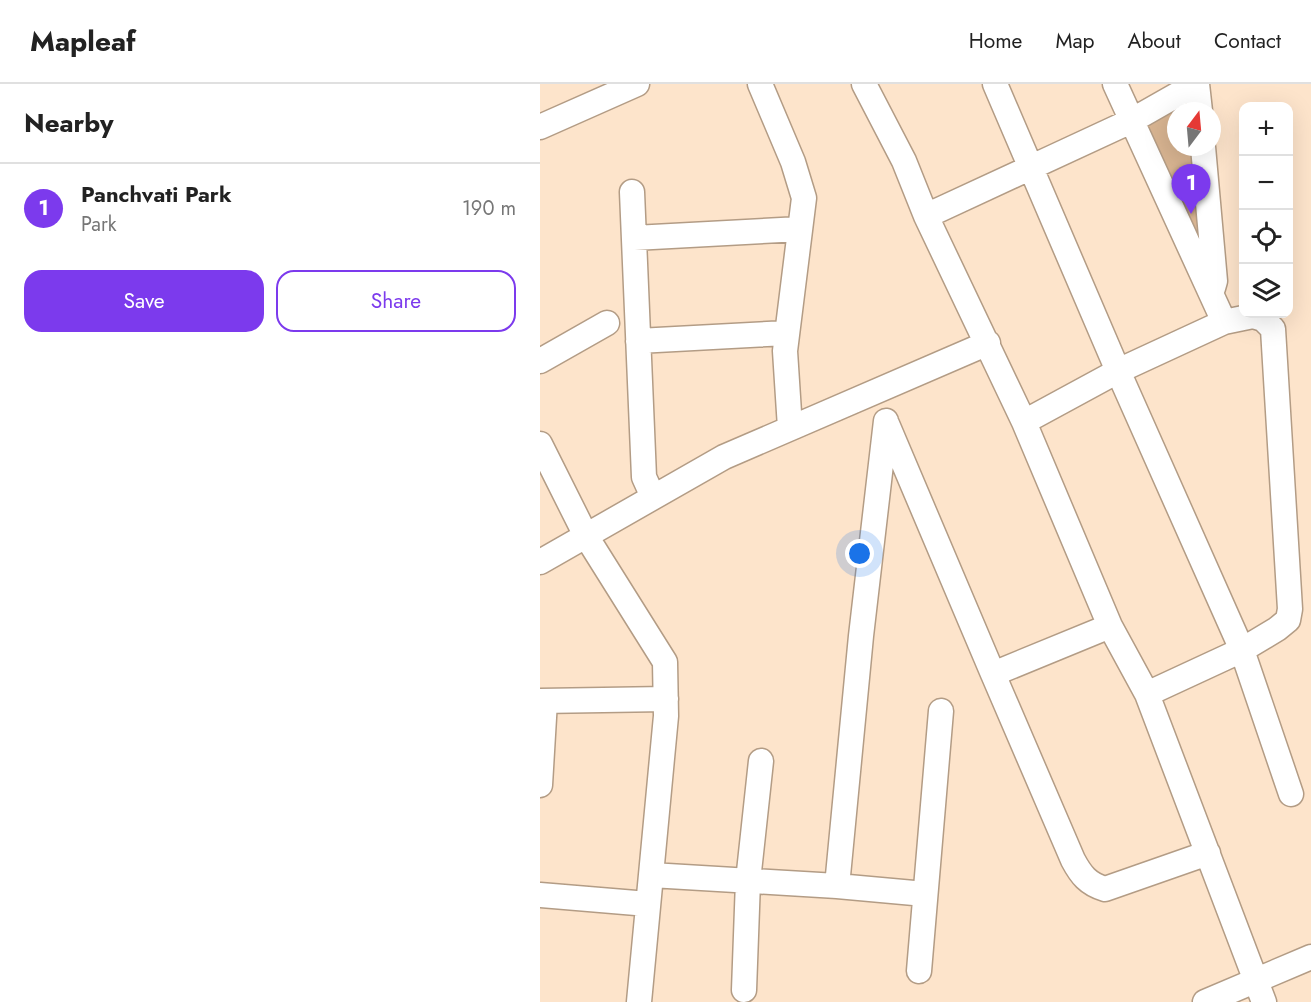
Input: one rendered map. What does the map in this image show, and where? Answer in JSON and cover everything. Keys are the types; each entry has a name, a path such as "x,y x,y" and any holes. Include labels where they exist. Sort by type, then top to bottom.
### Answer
{"street":[{"path":"540,127 637,84"},
{"path":"760,84 801,182 804,198 785,351 790,428"},
{"path":"864,84 904,161 926,216 1024,422 1110,626 1146,694 1261,991"},
{"path":"995,84 1118,371 1242,650 1291,794"},
{"path":"1115,84 1224,322"},
{"path":"926,216 1131,121 1197,84 1199,102"},
{"path":"1204,156 1215,281 1211,295"},
{"path":"632,192 644,477 653,497"},
{"path":"634,238 800,230"},
{"path":"1024,422 1118,371 1224,322 1253,316 1263,319 1273,329 1290,609 1288,620 1242,650 1146,694"},
{"path":"540,361 607,323"},
{"path":"638,341 787,333"},
{"path":"540,562 724,457 988,343"},
{"path":"875,391 993,674 1082,876 1094,886 1105,889 1208,853"},
{"path":"837,886 861,636 886,421"},
{"path":"540,444 585,536 665,662 666,716 639,1002"},
{"path":"993,674 1110,626"},
{"path":"540,785 543,701 666,699"},
{"path":"919,971 941,711"},
{"path":"744,990 748,881 761,761"},
{"path":"651,874 925,894"},
{"path":"540,895 648,904"},
{"path":"1205,1002 1261,991 1311,957"}],"shaded area":[{"path":"1196,84 1199,102 1167,102 1167,156 1204,156 1215,281 1131,121"}],"place":[{"name":"Panchvati Park","path":"1191,214"}]}
